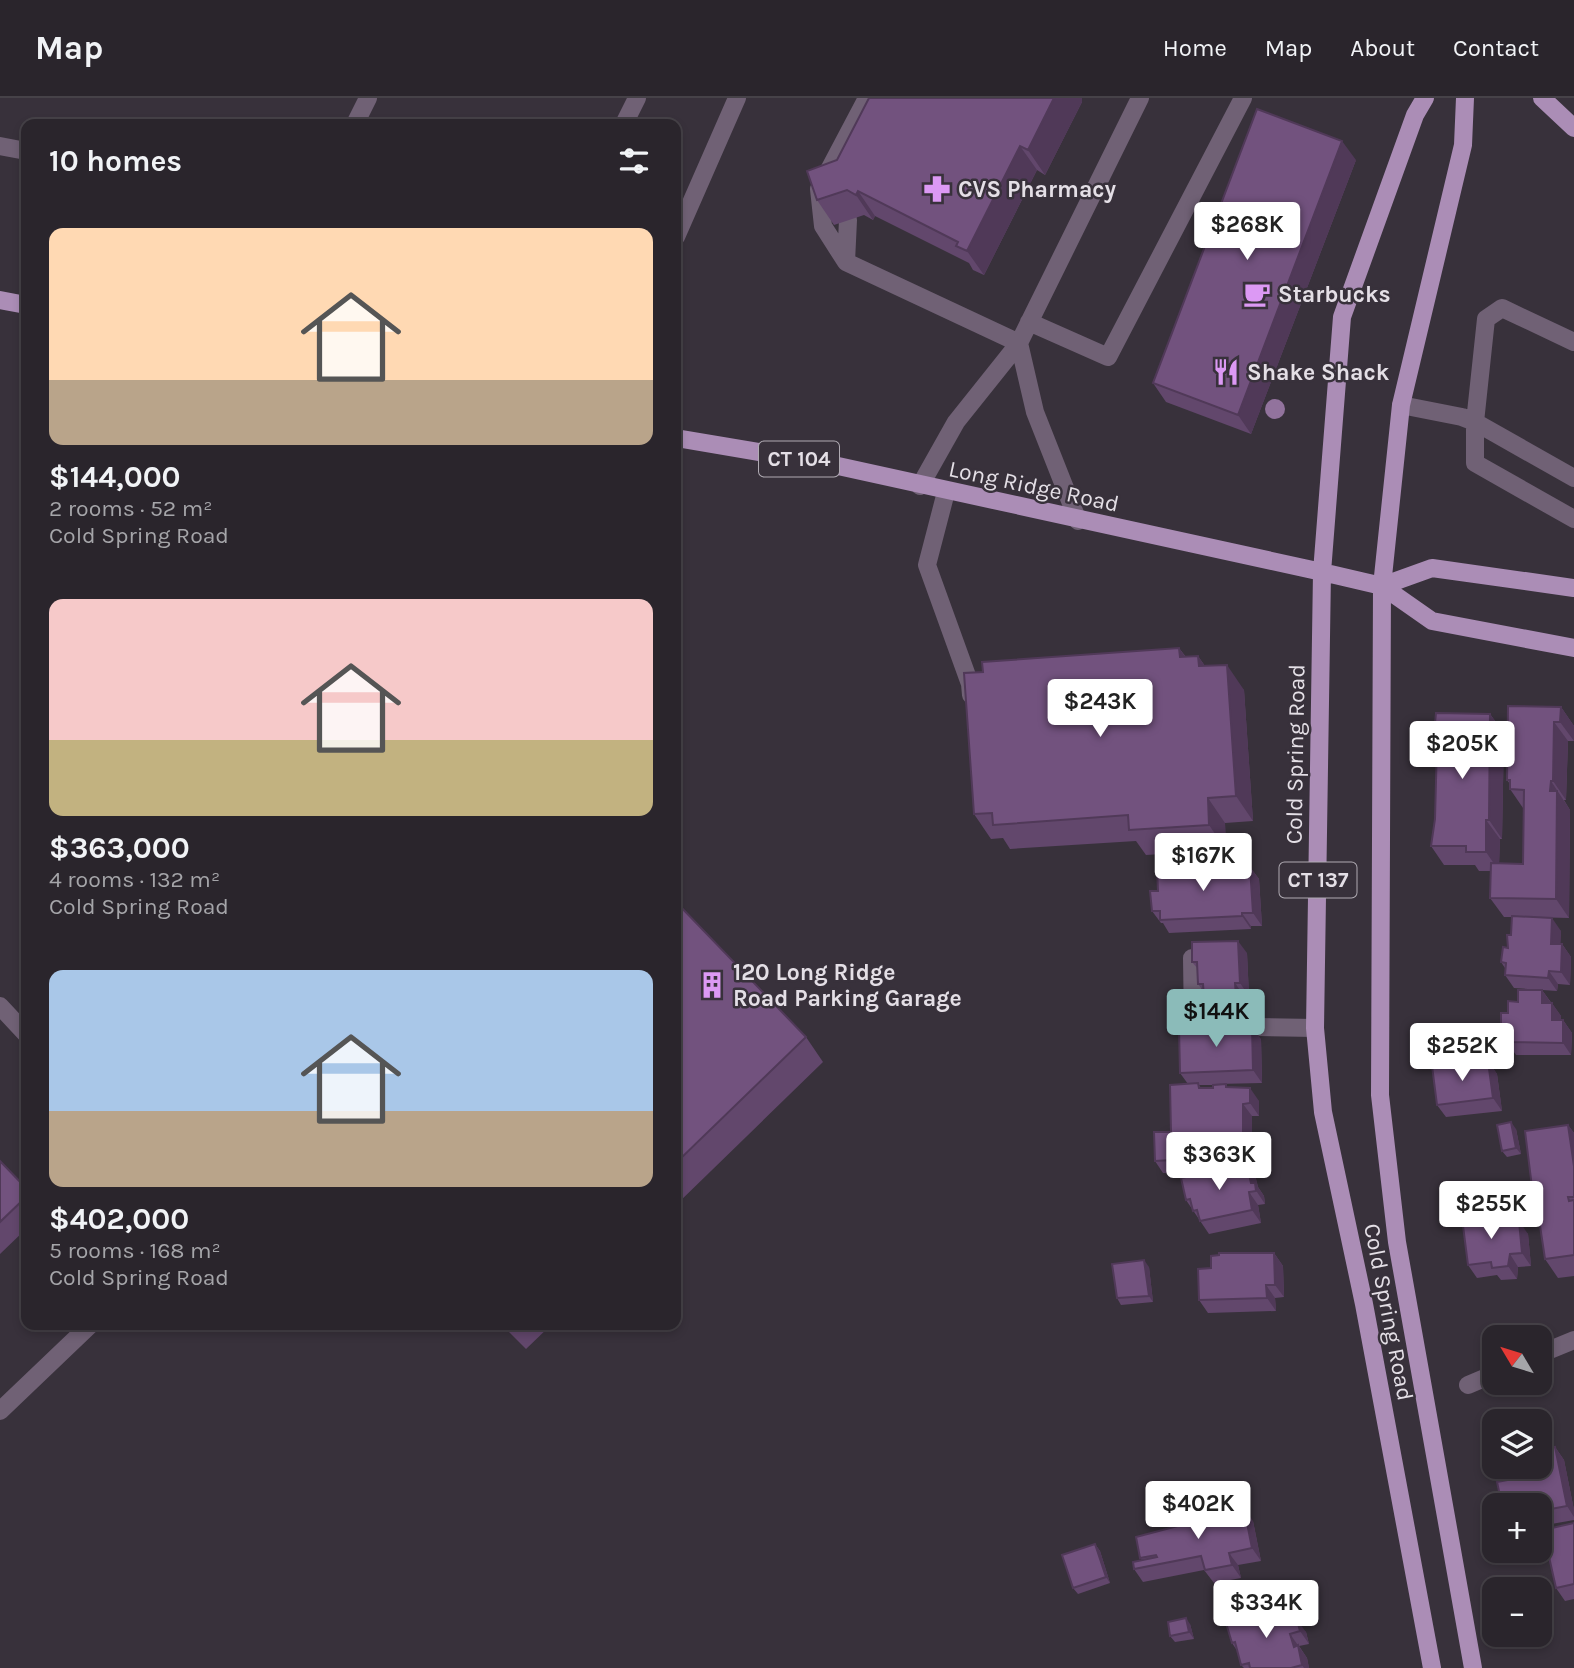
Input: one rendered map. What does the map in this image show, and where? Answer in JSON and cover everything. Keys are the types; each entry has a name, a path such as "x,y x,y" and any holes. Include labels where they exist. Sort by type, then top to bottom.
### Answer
{"main road":[{"name":"Cold Spring Road","path":"1426,98 1415,115 1342,317 1322,572 1315,1028 1323,1112 1364,1304 1432,1668"},
{"name":"Cold Spring Road","path":"1465,98 1463,145 1401,405 1382,586 1380,1095 1397,1242 1473,1668"},
{"path":"1542,98 1574,128"},
{"path":"0,300 21,304"},
{"name":"Long Ridge Road","path":"681,439 829,464 946,492 1382,586 1432,621 1574,648"},
{"path":"1382,586 1432,568 1574,588"}],"street":[{"path":"358,119 368,98"},
{"path":"626,119 637,98"},
{"path":"681,226 737,98"},
{"path":"867,98 819,189 823,226 846,262 1019,343"},
{"path":"920,486 956,422 1019,343 1140,98"},
{"path":"1029,322 1108,357 1243,98"},
{"path":"0,146 21,150"},
{"path":"834,160 839,191"},
{"path":"846,262 848,220"},
{"path":"1574,342 1502,308 1486,319 1475,422 1475,463 1574,519"},
{"path":"1019,343 1035,412 1078,521"},
{"path":"1401,405 1475,422 1574,478"},
{"path":"946,492 927,565 970,684 971,708"},
{"path":"1192,958 1193,1026 1315,1028"},
{"path":"0,1006 21,1029"},
{"path":"0,1411 85,1330"},
{"path":"1552,1349 1574,1340"},
{"path":"1468,1385 1482,1379"}],"building":[{"name":"CVS Pharmacy","path":"869,98 1054,98 1028,150 1020,146 967,251 956,246 958,242 858,191 856,195 847,190 817,200 807,171 837,160"},
{"path":"1257,109 1342,141 1238,415 1153,383"},
{"path":"1179,648 1180,657 1198,656 1199,666 1227,665 1236,796 1208,798 1209,825 1129,830 1128,815 993,825 992,813 974,814 964,673 983,672 982,662"},
{"path":"1508,706 1561,707 1560,722 1554,722 1553,781 1550,791 1557,791 1556,899 1490,898 1491,863 1523,864 1524,790 1510,789 1510,780 1507,780"},
{"path":"1436,713 1490,714 1486,852 1466,852 1466,846 1431,846 1435,819 1437,743 1433,743"},
{"path":"1240,865 1239,867 1250,867 1253,913 1242,913 1242,916 1160,920 1160,911 1152,911 1150,891 1158,891 1157,869"},
{"name":"120 Long Ridge Road Parking Garage","path":"681,907 806,1037 681,1158"},
{"path":"1512,916 1552,918 1551,944 1562,944 1561,972 1549,971 1548,978 1505,975 1506,963 1501,962 1503,947 1508,948 1507,935 1511,935"},
{"path":"1238,941 1240,983 1235,983 1236,996 1204,997 1203,984 1198,984 1197,962 1192,962 1192,942"},
{"path":"1518,990 1542,990 1542,1003 1552,1003 1552,1020 1563,1020 1563,1043 1507,1042 1507,1029 1501,1029 1501,1013 1508,1013 1508,1001 1518,1002"},
{"path":"1252,1026 1253,1070 1180,1073 1179,1028"},
{"path":"1488,1061 1493,1098 1437,1105 1432,1066"},
{"path":"1198,1083 1199,1088 1226,1084 1226,1087 1250,1088 1250,1103 1243,1104 1243,1136 1232,1137 1232,1151 1172,1153 1172,1160 1155,1161 1154,1132 1171,1132 1170,1085"},
{"path":"1511,1122 1516,1148 1502,1151 1497,1125"},
{"path":"1568,1125 1574,1166 1574,1197 1568,1197 1569,1201 1574,1200 1574,1255 1545,1259 1539,1219 1541,1205 1540,1202 1534,1203 1525,1131"},
{"path":"0,1161 21,1183 21,1202 0,1222"},
{"path":"1202,1164 1204,1174 1247,1166 1256,1191 1249,1192 1252,1210 1200,1221 1197,1210 1193,1211 1190,1199 1186,1200 1181,1178 1191,1176 1190,1167"},
{"path":"1485,1215 1486,1222 1509,1219 1509,1223 1519,1221 1522,1253 1510,1254 1508,1266 1492,1268 1491,1262 1468,1265 1462,1218"},
{"path":"1219,1253 1274,1253 1275,1285 1266,1285 1267,1298 1199,1300 1198,1269 1211,1268 1211,1256"},
{"path":"1144,1260 1149,1296 1117,1298 1112,1264"},
{"path":"1555,1447 1567,1506 1552,1509 1552,1493 1499,1493 1497,1482 1512,1479 1552,1479 1552,1448"},
{"path":"1244,1508 1252,1548 1229,1553 1232,1565 1205,1570 1201,1556 1134,1569 1133,1562 1157,1557 1140,1558 1136,1537 1193,1522 1192,1517"},
{"path":"1574,1523 1574,1584 1556,1588 1550,1563 1552,1528"},
{"path":"1095,1544 1106,1577 1073,1588 1062,1555"},
{"path":"1283,1605 1287,1623 1297,1620 1300,1631 1290,1634 1294,1647 1298,1645 1302,1665 1291,1668 1250,1668 1249,1663 1241,1665 1226,1623"},
{"path":"1186,1618 1189,1632 1170,1636 1168,1622"}],"place":[{"name":"CVS Pharmacy","path":"937,189"},
{"name":"Starbucks","path":"1257,294"},
{"name":"Shake Shack","path":"1226,372"},
{"name":"120 Long Ridge Road Parking Garage","path":"712,985"}]}
